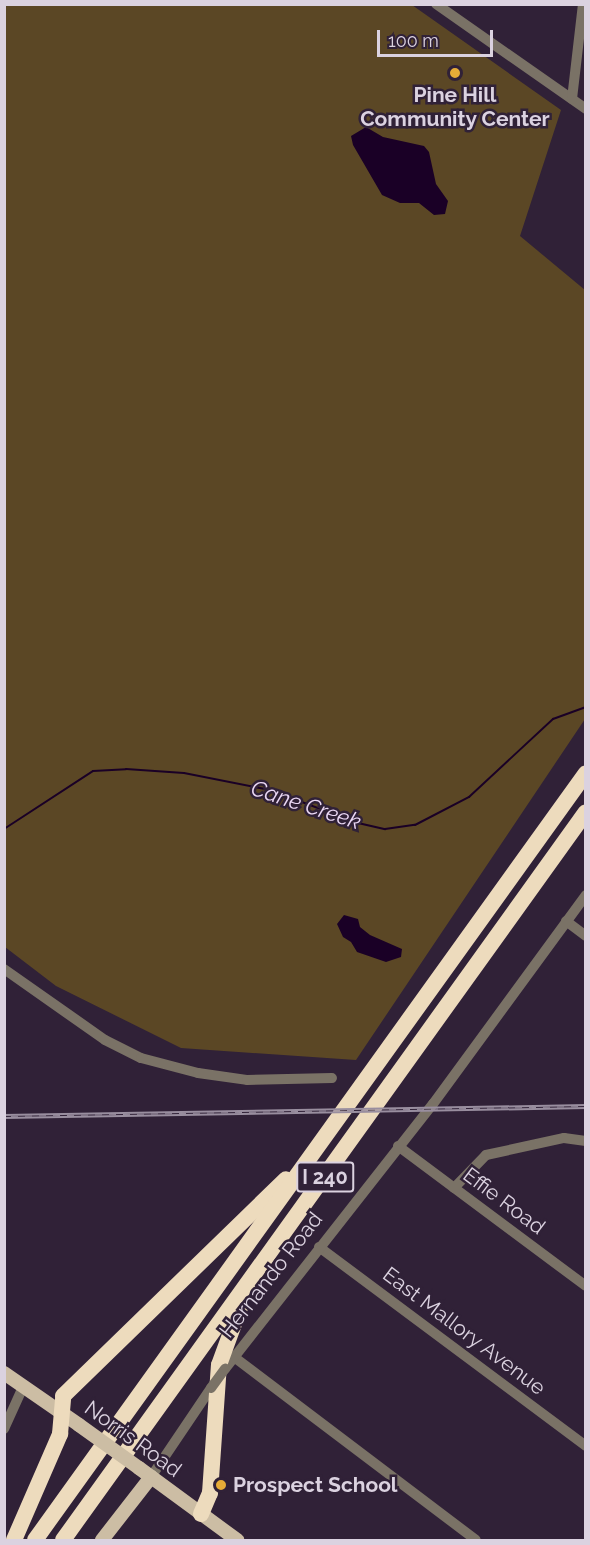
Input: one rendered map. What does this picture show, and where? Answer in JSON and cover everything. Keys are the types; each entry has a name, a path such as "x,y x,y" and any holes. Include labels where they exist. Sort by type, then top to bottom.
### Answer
{"highway":[{"name":"I 240","path":"35,1540 585,772"},
{"name":"I 240","path":"63,1540 585,812"},
{"path":"14,1540 60,1434 63,1396 318,1147"},
{"path":"201,1514 210,1493 219,1365 256,1273"}],"main road":[{"name":"Norris Road","path":"4,1373 237,1540"},
{"name":"Hernando Road","path":"102,1540 151,1477"}],"street":[{"path":"436,4 585,109"},
{"path":"572,99 583,4"},
{"name":"Hernando Road","path":"151,1477 225,1369 398,1146 585,895"},
{"path":"566,921 585,936"},
{"path":"4,969 105,1040 141,1058 198,1073 247,1080 332,1078"},
{"path":"454,1188 486,1155 564,1138 585,1141"},
{"name":"Effie Road","path":"398,1146 585,1286"},
{"name":"East Mallory Avenue","path":"319,1247 585,1446"},
{"path":"234,1357 476,1540"},
{"path":"4,1429 23,1387"}],"shaded area":[{"path":"4,5 412,5 561,110 520,236 585,290 585,719 356,1060 181,1048 56,986 5,947"},
{"path":"366,127 383,137 424,146 429,152 436,184 448,201 445,214 434,215 419,203 400,203 382,195 353,145 351,136"},
{"path":"344,915 358,919 360,927 370,935 402,949 401,957 386,962 357,952 351,942 343,937 337,924"}],"waterway":[{"name":"Cane Creek","path":"4,829 93,771 126,769 184,773 270,790 358,823 385,829 415,825 469,797 553,719 586,707"}],"railway":[{"path":"4,1116 586,1106"}],"place":[{"name":"Pine Hill Community Center","path":"455,73"},
{"name":"Prospect School","path":"221,1485"}]}
